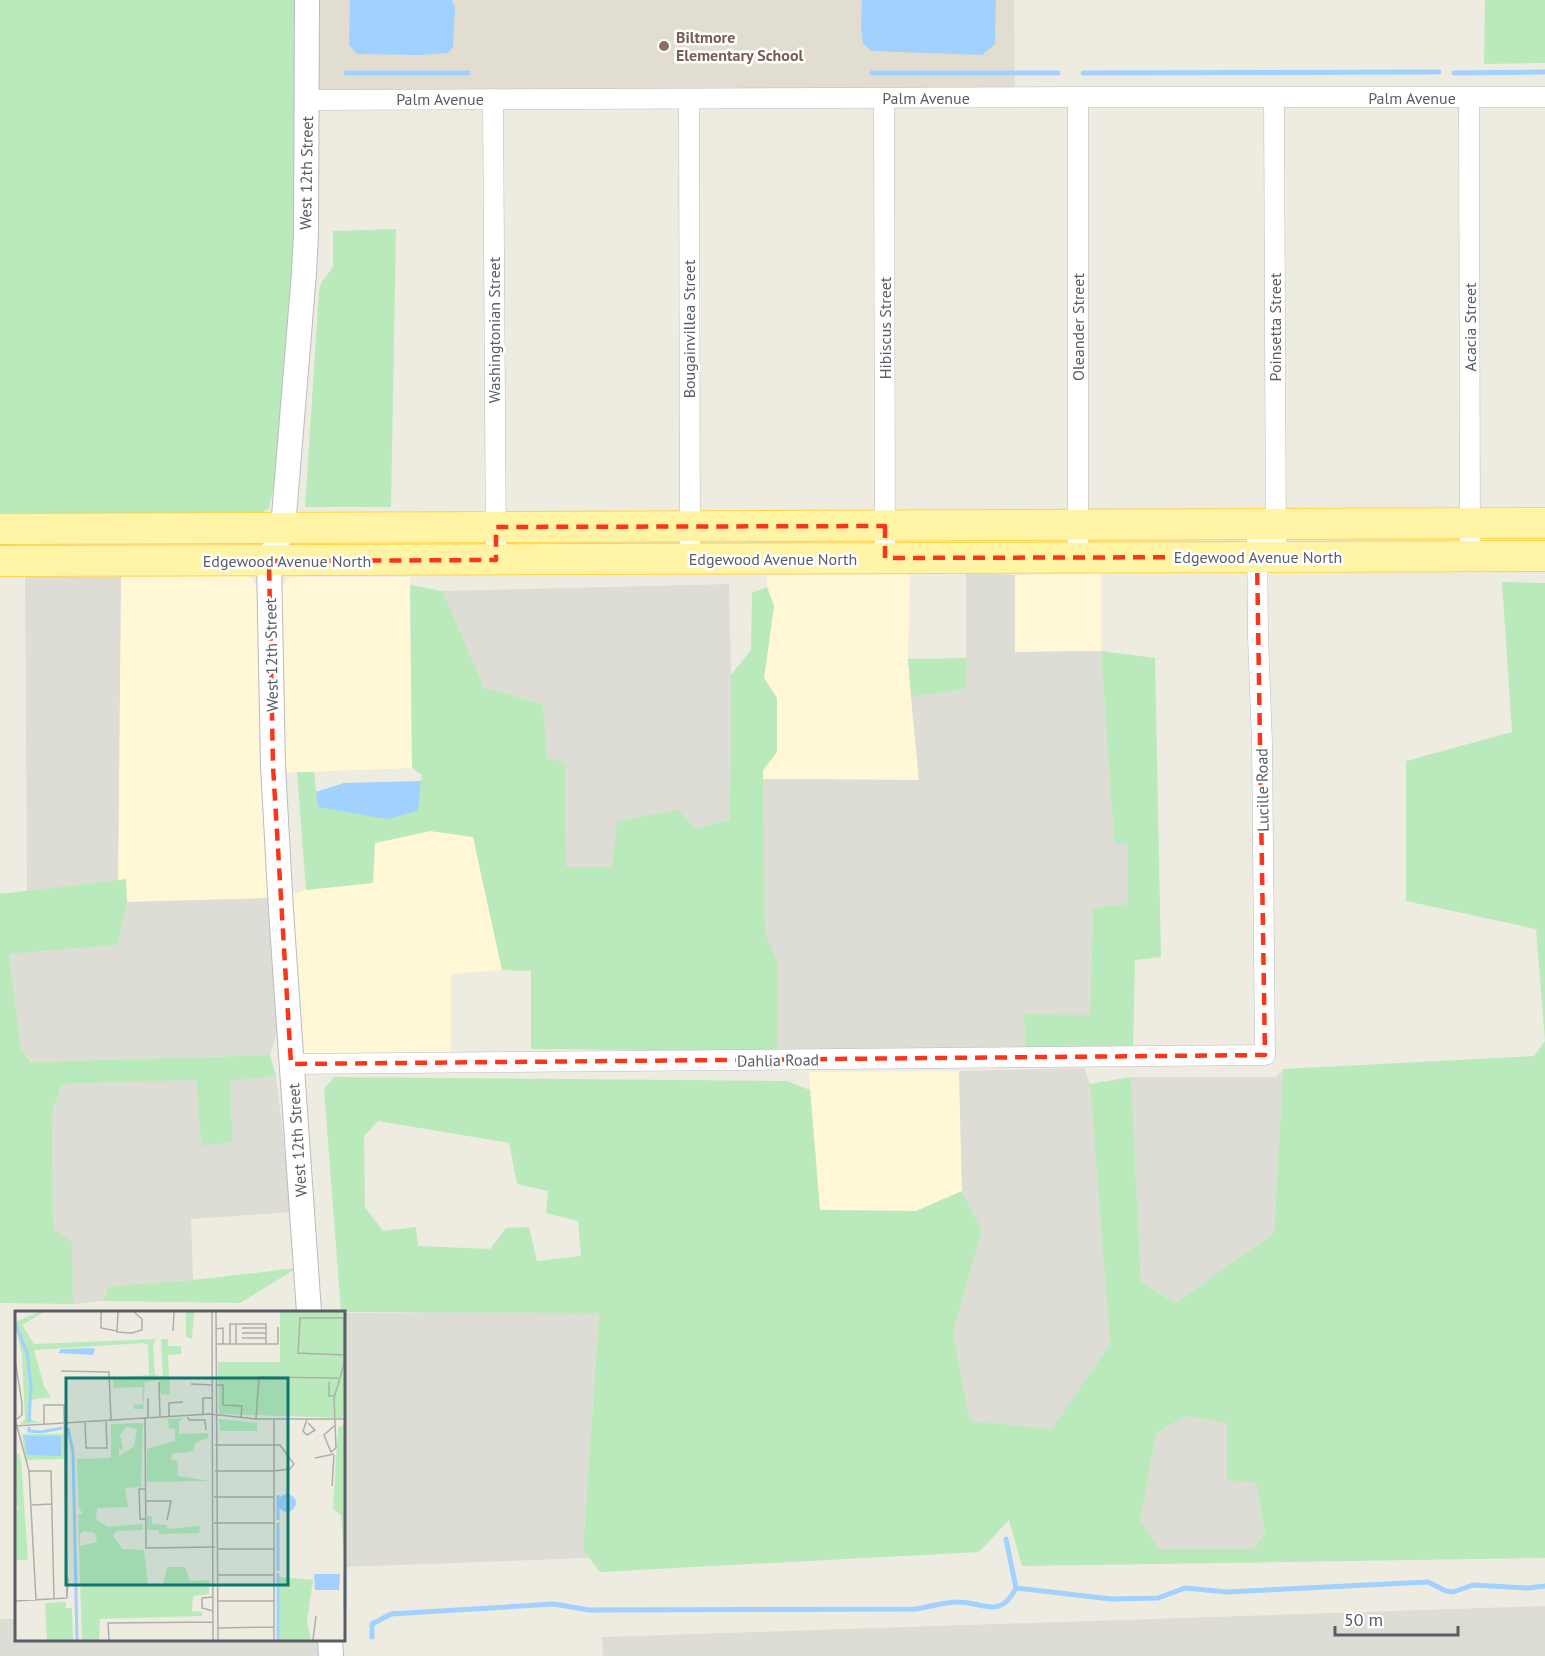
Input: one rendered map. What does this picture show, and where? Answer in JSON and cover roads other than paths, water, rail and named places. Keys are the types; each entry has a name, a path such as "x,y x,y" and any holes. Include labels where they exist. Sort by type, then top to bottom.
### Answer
{"main road":[{"name":"Edgewood Avenue North","path":"0,529 1545,523"},
{"name":"Edgewood Avenue North","path":"0,561 1545,556"}],"street":[{"name":"West 12th Street","path":"307,0 304,273 283,528 269,561 274,789 280,911 309,1311"},
{"name":"Oleander Street","path":"1078,97 1078,558"},
{"name":"Palm Avenue","path":"307,100 1545,97"},
{"name":"Hibiscus Street","path":"884,98 885,558"},
{"name":"Poinsetta Street","path":"1266,524 1274,98"},
{"name":"Acacia Street","path":"1469,98 1470,556"},
{"name":"Washingtonian Street","path":"493,99 496,560"},
{"name":"Bougainvillea Street","path":"689,99 690,559"},
{"name":"Lucille Road","path":"1265,1055 1262,742 1266,524"},
{"name":"Dahlia Road","path":"291,1064 1265,1055"},
{"path":"330,1641 331,1656"}],"water":[{"path":"350,0 452,0 455,7 453,47 448,53 357,54 349,45"},
{"path":"862,0 996,0 995,44 982,55 872,51 863,44"},
{"path":"421,781 418,811 387,819 318,807 316,792 344,783"}],"waterway":[{"path":"1083,73 1439,72"},
{"path":"1454,73 1545,72"},
{"path":"346,73 468,73"},
{"path":"872,73 1058,73"},
{"path":"1006,1539 1016,1588"},
{"path":"372,1637 372,1624 391,1614 554,1604 589,1610 915,1609 958,1602 997,1606 1004,1604 1016,1588 1111,1599 1158,1598 1185,1588 1227,1592 1428,1582 1453,1592 1473,1585 1528,1588 1545,1586"}],"place":[{"name":"Biltmore Elementary School","path":"664,46"}]}
